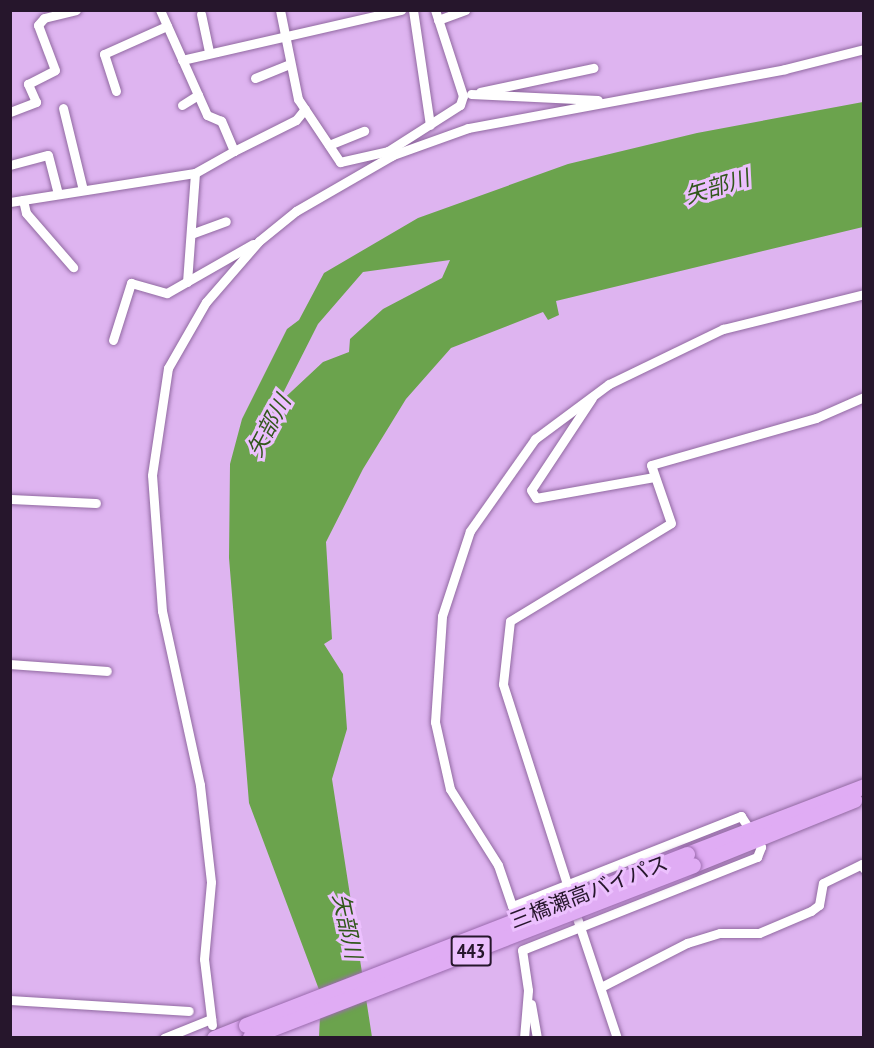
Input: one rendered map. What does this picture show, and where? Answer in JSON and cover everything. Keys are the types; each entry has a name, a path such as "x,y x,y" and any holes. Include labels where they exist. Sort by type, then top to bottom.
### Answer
{"highway":[{"name":"三橋瀬高バイパス","path":"212,1027 248,1033 755,834 864,786"},
{"name":"三橋瀬高バイパス","path":"755,834 864,797"}],"street":[{"path":"10,112 36,102 28,84 55,70 38,25 44,18 76,10"},
{"path":"160,10 207,115 221,121 234,151"},
{"path":"280,10 288,65 305,109 340,162 389,154 468,128 784,69 864,49"},
{"path":"182,60 209,52 286,39 374,14 401,10"},
{"path":"413,10 430,125"},
{"path":"465,10 436,15 467,95"},
{"path":"201,14 209,52"},
{"path":"116,91 104,54 167,26"},
{"path":"255,78 288,65"},
{"path":"113,340 131,283 167,293 187,282 259,241 324,192 389,154 460,105 467,95 593,68"},
{"path":"467,95 608,102"},
{"path":"182,105 198,96"},
{"path":"63,108 83,190"},
{"path":"10,202 195,173 296,120 305,109"},
{"path":"328,145 364,131"},
{"path":"10,165 48,155 58,194"},
{"path":"187,282 195,173"},
{"path":"23,200 26,213 73,267"},
{"path":"191,234 226,221"},
{"path":"164,1038 212,1027 204,959 211,882 200,785 162,611 152,475 160,400 176,351 222,281 259,241"},
{"path":"537,1038 522,950 512,906 498,865 450,789 442,764 434,696 442,616 470,531 492,495 535,439 593,396 654,360 723,329 864,294"},
{"path":"593,396 531,490 536,498 654,477"},
{"path":"617,1038 579,926 503,684 506,631 521,609 671,523 651,465 816,418 863,400"},
{"path":"10,499 96,503"},
{"path":"10,664 107,671"},
{"path":"512,906 741,816 755,834 757,857 522,950"},
{"path":"601,987 687,943 720,933 759,933 811,911 819,905 824,883 862,864 864,868"},
{"path":"524,1038 528,990"},
{"path":"10,1000 189,1011"}],"water":[{"name":"矢部川","path":"863,102 863,227 556,301 559,315 548,320 543,312 451,348 406,399 363,469 326,542 332,639 324,644 343,674 347,729 332,779 372,1037 319,1037 321,995 249,803 229,558 230,464 242,419 287,329 299,320 324,273 418,218 568,164 697,133","holes":["450,260 442,278 383,309 350,339 349,352 323,362 277,405 318,324 363,272"]}]}
